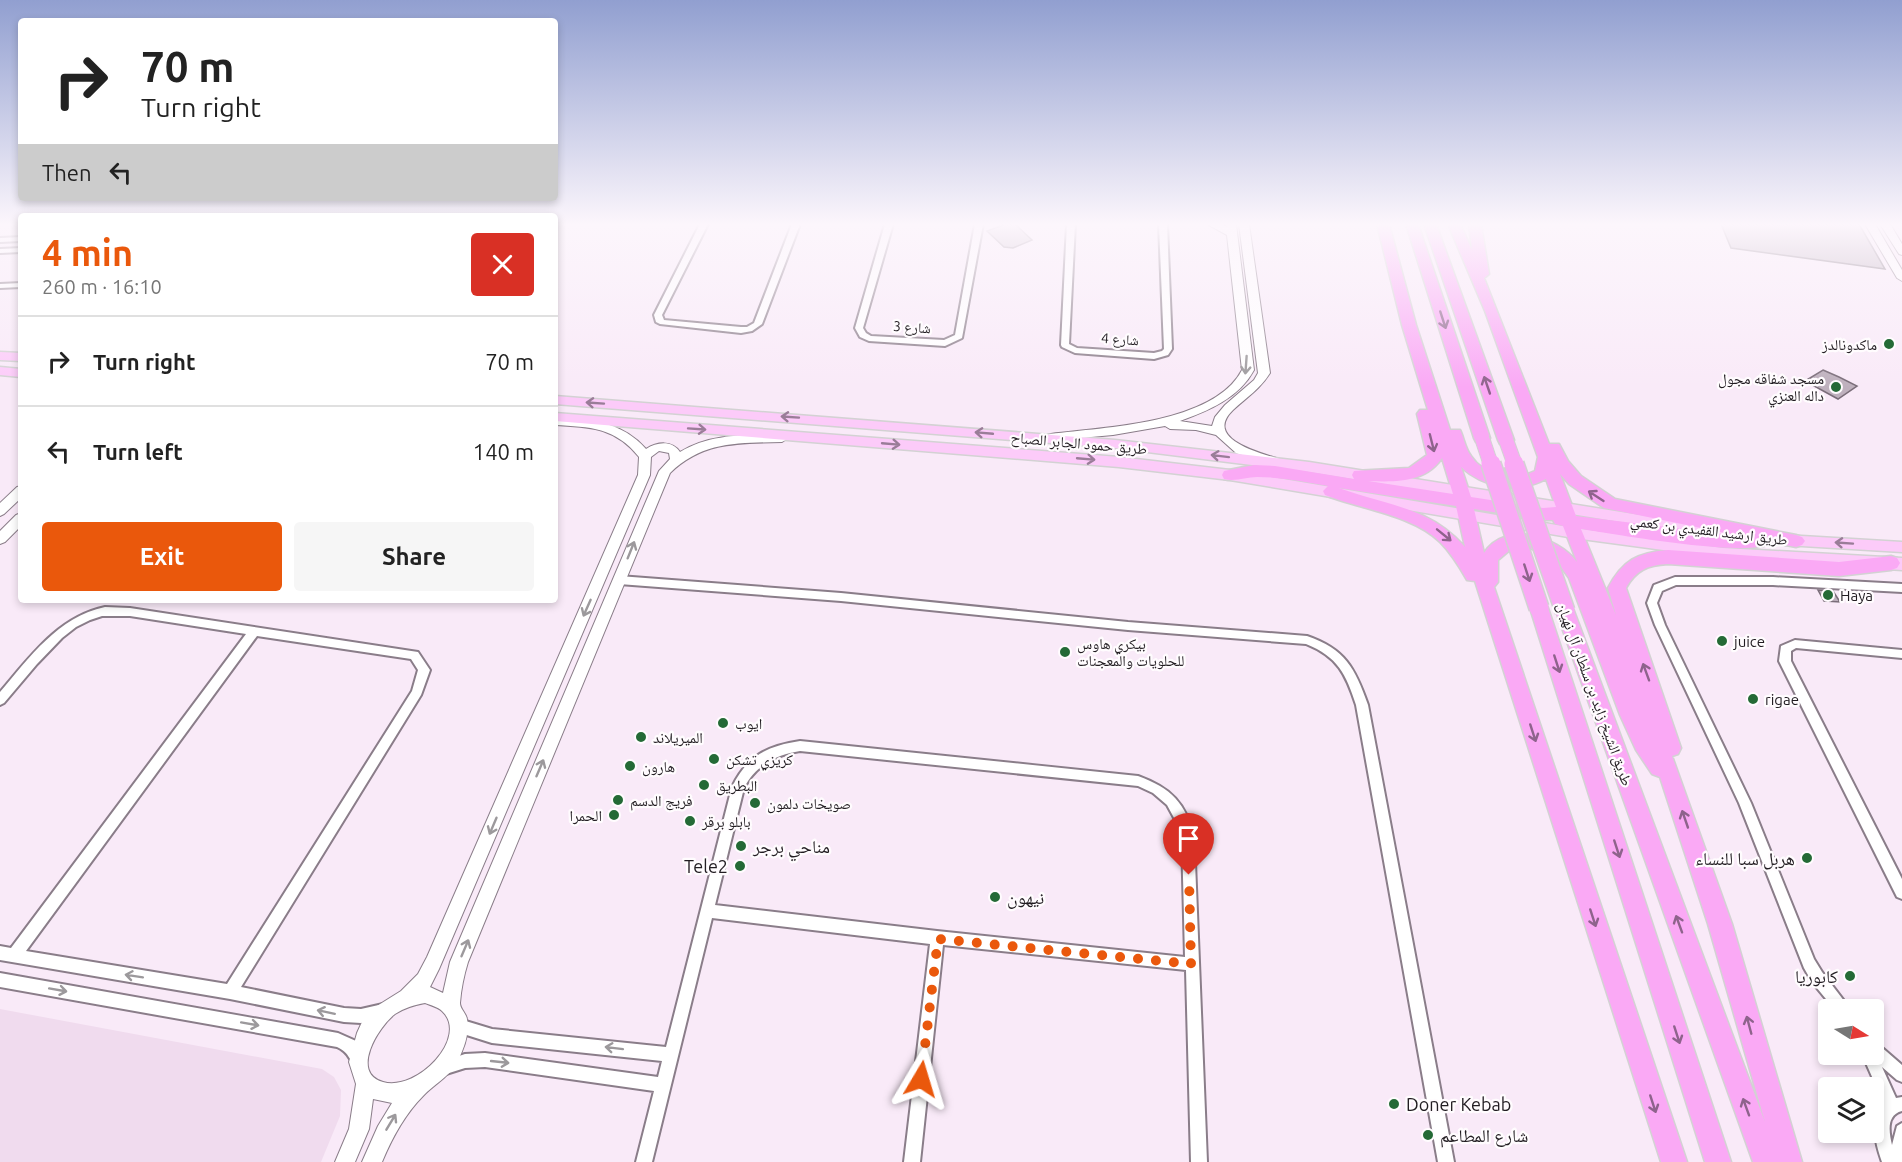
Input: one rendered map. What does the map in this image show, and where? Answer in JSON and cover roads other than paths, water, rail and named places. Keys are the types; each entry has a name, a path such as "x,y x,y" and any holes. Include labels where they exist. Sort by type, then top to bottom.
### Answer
{"highway":[{"path":"1397,278 1409,325 1464,503 1475,554 1492,609 1674,1162"},
{"name":"طريق الشيخ زايد بن سلطان آل نهيان","path":"1430,278 1718,1162"},
{"name":"طريق الشيخ زايد بن سلطان آل نهيان","path":"1449,278 1565,611 1766,1162"},
{"path":"1477,278 1675,789 1720,924 1789,1162"},
{"path":"1483,278 1486,300"},
{"path":"1409,325 1429,360 1459,449 1466,463 1480,474 1508,482 1532,481 1542,474 1546,456"},
{"path":"1360,475 1417,472 1426,467 1435,456 1410,362 1409,325"},
{"path":"1516,375 1561,464 1592,494 1610,504 1638,512 1796,541"},
{"path":"1230,474 1254,471 1275,472 1464,503 1483,510 1730,543 1768,540"},
{"path":"1332,492 1355,501 1422,519 1442,532 1464,558 1492,609"},
{"path":"1492,609 1489,559 1498,547 1510,542 1530,542 1551,548 1566,560 1577,577 1643,744 1675,789"},
{"path":"1675,789 1673,753 1617,588 1623,576 1634,565 1645,559 1668,557 1839,569 1896,563"}],"main road":[{"path":"0,356 18,357"},
{"path":"0,371 18,373"},
{"name":"طريق حمود الجابر الصباح","path":"558,400 1051,438 1279,463 1360,475 1464,503"},
{"path":"644,425 660,417 660,410 656,407"},
{"name":"طريق حمود الجابر الصباح","path":"558,419 1119,462 1230,474 1332,492 1464,503"},
{"name":"طريق ارشيد القفيدي بن كعمي","path":"1570,521 1589,513 1768,540 1902,547"},
{"name":"طريق ارشيد القفيدي بن كعمي","path":"1570,521 1596,536 1723,553 1896,563"}],"street":[{"path":"677,278 658,315 660,322 741,330 758,324 775,278"},
{"name":"شارع 3","path":"873,278 859,328 861,332 869,338 945,343 959,336 969,278"},
{"name":"شارع 4","path":"1068,278 1065,345 1075,350 1155,356 1165,353 1168,349 1165,278"},
{"path":"1051,438 1161,424 1191,415 1229,393 1243,380 1248,370 1238,278"},
{"path":"1221,432 1219,420 1223,411 1262,381 1264,373 1252,278"},
{"path":"0,286 18,285"},
{"path":"1244,328 1253,335 1259,332"},
{"path":"558,419 606,426 630,439 645,456"},
{"path":"1161,424 1196,426 1221,432 1235,447 1279,463"},
{"path":"451,1005 454,979 459,963 658,483 676,458 704,444 721,441 805,437"},
{"path":"254,632 7,954 230,992 344,1015 361,1016 383,1011 408,997 424,980 433,963 632,504 644,475 645,456 651,450 666,447 674,451 676,458"},
{"path":"0,511 18,493"},
{"path":"0,539 18,521"},
{"path":"619,579 841,597 1128,626 1307,640 1331,651 1351,671 1362,705 1446,1162"},
{"path":"1835,999 1809,963 1745,803 1660,625 1652,603 1658,588 1675,581 1773,581 1902,588"},
{"path":"0,700 57,636 72,624 102,612 130,612 414,655 424,670 417,692 230,992"},
{"path":"1902,654 1795,644 1785,649 1785,662 1902,893"},
{"path":"644,1162 738,787 757,759 790,747 814,747 1125,780 1149,785 1167,795 1179,810 1186,826 1199,1162"},
{"path":"708,911 938,939 1191,964"},
{"path":"912,1162 938,939"},
{"path":"0,980 338,1040 351,1046 358,1059 360,1072 366,1082 376,1090 389,1094 404,1093 419,1087"},
{"path":"372,1162 385,1131 398,1110 419,1087 442,1068 455,1048 459,1026 458,1018 451,1005 439,997 425,994 408,997"},
{"path":"358,1059 362,1042 370,1026 383,1011"},
{"path":"459,1026 492,1036 672,1055"},
{"path":"1884,1059 1902,1075"},
{"path":"442,1068 465,1061 485,1060 664,1085"},
{"path":"1875,1065 1897,1105 1883,1119 1881,1137 1890,1162"},
{"path":"345,1162 359,1129 366,1082"},
{"path":"1902,1131 1899,1148 1902,1162"}],"place":[{"name":"ماكدونالدز","path":"1889,344"},
{"name":"مسجد شفاقه مجول داله العنزي","path":"1836,387"},
{"name":"Haya","path":"1828,595"},
{"name":"juice","path":"1722,641"},
{"name":"بيكري هاوس للحلويات والمعجنات","path":"1065,652"},
{"name":"rigae","path":"1753,699"},
{"name":"ايوب","path":"723,723"},
{"name":"الميريلاند","path":"641,737"},
{"name":"كريزي تشكن","path":"714,759"},
{"name":"هارون","path":"630,766"},
{"name":"البطريق","path":"704,785"},
{"name":"فريج الدسم","path":"618,800"},
{"name":"صويخات دلمون","path":"755,803"},
{"name":"الحمرا","path":"614,815"},
{"name":"بابلو برقر","path":"690,821"},
{"name":"مناحي برجر","path":"741,846"},
{"name":"هربل سبا للنساء","path":"1807,858"},
{"name":"Tele2","path":"740,866"},
{"name":"نيهون","path":"995,897"},
{"name":"كابوريا","path":"1850,976"},
{"name":"Doner Kebab","path":"1394,1104"},
{"name":"شارع المطاعم","path":"1428,1135"}]}
